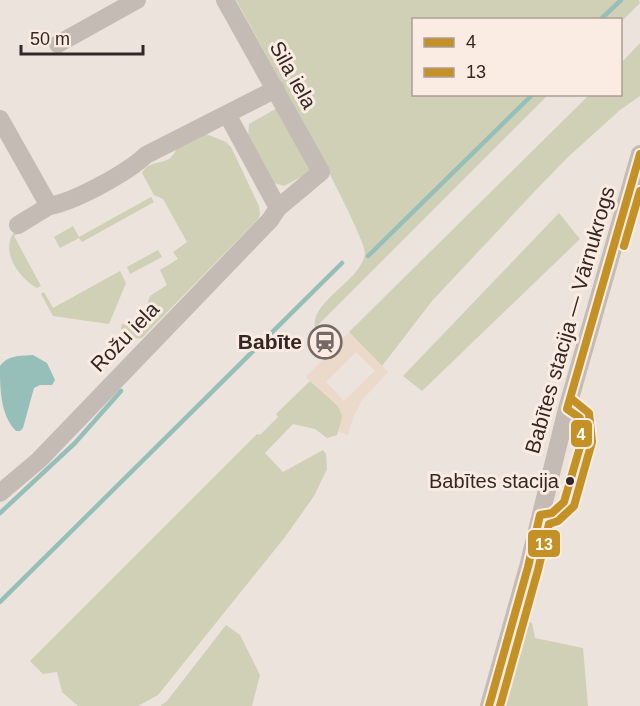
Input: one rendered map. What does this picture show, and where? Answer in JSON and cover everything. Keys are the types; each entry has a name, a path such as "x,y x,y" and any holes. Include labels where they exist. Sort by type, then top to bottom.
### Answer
{"street":[{"path":"58,44 137,0"},
{"name":"Sila iela","path":"225,0 321,172"},
{"path":"18,225 49,206 69,200 134,167 146,155 276,89"},
{"path":"227,114 278,208"},
{"path":"0,119 49,206"},
{"name":"Babītes stacija — Vārnukrogs","path":"489,706 528,567 567,409 640,154"},
{"name":"Rožu iela","path":"0,493 39,460 270,220 278,208 321,172"}],"green space":[{"path":"236,0 639,0 640,3 622,21 622,18 412,18 412,96 547,96 315,328 320,309 354,274 365,254 361,239 330,174"},
{"path":"640,43 640,96 620,110 568,157 535,191 432,301 382,366 349,332 588,96 622,96 622,62"},
{"path":"277,108 312,171 284,186 274,183 248,136 249,124"},
{"path":"201,132 226,142 231,147 259,206 260,215 142,338 129,337 121,328 122,324 139,328 150,296 167,285 160,270 178,259 173,252 187,242 163,199 154,195 142,173 150,165 169,159 181,143"},
{"path":"151,197 154,202 82,242 79,238 60,248 54,237 73,226 79,237"},
{"path":"559,213 580,239 422,391 403,376"},
{"path":"23,231 14,236 41,286 37,288 18,271 10,256 10,240 14,232"},
{"path":"158,250 162,257 130,274 127,267"},
{"path":"120,271 126,283 109,324 53,316 41,294 44,292 53,308"},
{"path":"310,381 338,406 343,416 337,435 327,438 315,429 293,424 265,453 283,472 323,450 326,454 327,469 314,496 285,537 158,695 138,706 78,706 62,692 57,672 43,674 30,661 257,434 260,435 278,417 276,414"},
{"path":"527,621 532,623 535,638 583,648 588,706 498,706 521,623"},
{"path":"226,625 240,635 260,675 252,706 160,706 167,701"}],"shaded area":[{"path":"349,332 388,372 362,400 348,435 339,432 342,416 338,406 306,377","holes":["356,352 375,371 344,401 326,382"]}],"water":[{"path":"33,355 47,363 55,380 52,385 40,385 34,388 23,428 16,431 4,409 0,366 11,358"}],"waterway":[{"path":"602,18 621,0"},
{"path":"368,256 531,96"},
{"path":"0,602 342,263"},
{"path":"0,513 75,443 121,391"}],"transit line":[{"name":"4","path":"489,706 528,567 540,515 552,513 564,502 582,440 580,418 567,409 640,154"},
{"name":"13","path":"624,246 640,191"},
{"name":"13","path":"500,706 549,524 558,521 574,506 592,442 589,413 573,400"}],"place":[{"name":"Babīte","path":"325,342"},
{"name":"Babītes stacija","path":"570,481"}]}
